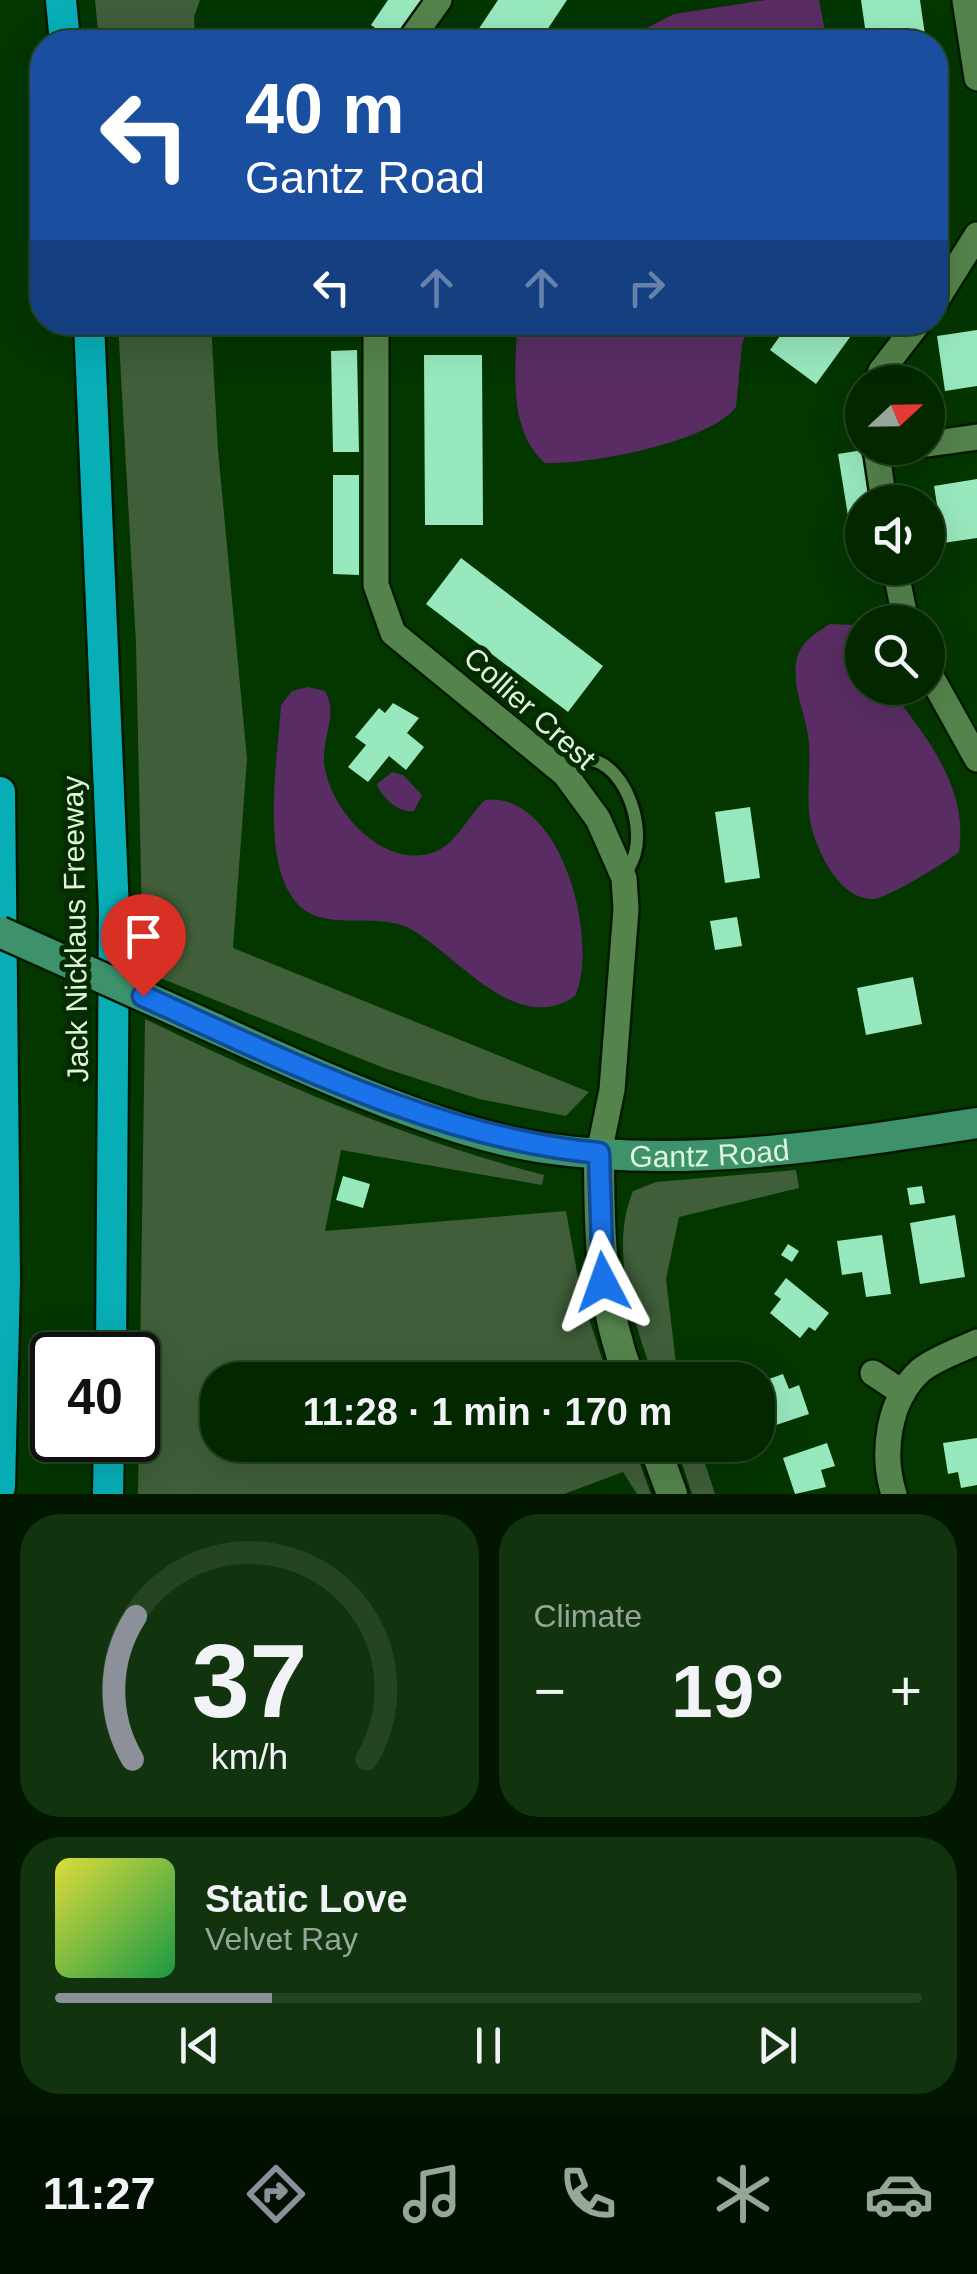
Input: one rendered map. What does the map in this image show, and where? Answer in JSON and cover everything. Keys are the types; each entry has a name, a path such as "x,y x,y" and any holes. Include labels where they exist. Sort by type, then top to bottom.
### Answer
{"highway":[{"path":"61,0 63,30"},
{"name":"Jack Nicklaus Freeway","path":"90,335 114,911 111,1332"},
{"path":"0,792 5,1262 0,1487"},
{"path":"108,1494 109,1462"}],"main road":[{"name":"Gantz Road","path":"0,932 362,1091 504,1140 599,1153 773,1150 971,1117"}],"street":[{"path":"418,30 439,0"},
{"path":"964,0 977,78"},
{"path":"948,282 977,235"},
{"path":"948,290 977,280"},
{"name":"Collier Crest","path":"376,335 376,585 393,633 565,774 598,819 624,878 626,909 612,1090 599,1153"},
{"path":"889,365 910,335"},
{"path":"945,442 977,437"},
{"path":"945,702 977,759"},
{"path":"599,1153 599,1258 624,1362"},
{"path":"894,1494 890,1424 903,1393 922,1370 977,1342"},
{"path":"873,1373 903,1393"},
{"path":"660,1462 672,1494"}],"lane":[{"path":"565,774 587,759 603,762 617,776 636,826 636,852 624,878"}],"green space":[{"path":"95,0 200,0 195,30 98,30"},
{"path":"119,335 212,335 218,450 247,759 233,948 589,1092 566,1116 479,1099 384,1068 143,971 136,644"},
{"path":"145,1019 341,1107 441,1144 544,1175 542,1185 341,1150 325,1231 566,1211 581,1294 603,1362 200,1362 200,1462 639,1462 651,1494 637,1494 623,1472 564,1494 138,1494 138,1462 160,1462 160,1332 140,1332"},
{"path":"796,1170 799,1188 679,1217 666,1279 676,1362 648,1362 632,1310 624,1262 626,1214 633,1191 656,1182"},
{"path":"682,1462 705,1462 715,1494 692,1494"}],"shaded area":[{"path":"765,0 819,0 825,30 643,30 674,14"},
{"path":"517,335 745,335 736,407 701,431 618,455 545,463 524,433 515,379"},
{"path":"830,624 845,625 845,705 902,705 942,764 957,806 959,852 903,887 873,899 851,892 833,874 815,840 810,820 809,745 796,684 796,663 813,635"},
{"path":"308,687 325,691 329,700 324,759 335,796 346,815 379,844 417,856 437,851 451,841 485,800 512,804 535,819 554,844 578,907 581,971 575,996 553,1006 532,1007 510,1000 411,929 382,921 320,917 295,901 284,882 278,859 274,833 275,779 281,705 292,691"},
{"path":"392,772 403,775 422,795 414,811 397,807 379,790 377,784"}],"building":[{"path":"388,0 422,0 402,30 378,30 371,25"},
{"path":"498,0 567,0 547,30 478,30"},
{"path":"861,0 920,0 924,30 865,30"},
{"path":"977,330 977,386 945,391 945,365 941,365 937,336"},
{"path":"781,335 852,335 816,384 770,350"},
{"path":"357,350 359,452 333,452 331,351"},
{"path":"424,355 482,355 483,525 425,525"},
{"path":"845,453 845,465 865,465 868,485 845,485 845,497 838,454"},
{"path":"333,475 359,475 359,575 333,574"},
{"path":"977,479 977,538 945,543 945,485 940,485"},
{"path":"461,558 603,666 568,712 426,604"},
{"path":"393,703 419,718 407,733 424,747 406,770 389,756 368,782 348,767 366,745 355,737 379,708 385,713"},
{"path":"750,807 760,878 725,883 715,812"},
{"path":"737,917 742,946 715,950 710,921"},
{"path":"913,977 922,1024 866,1035 857,988"},
{"path":"343,1176 370,1184 363,1208 336,1200"},
{"path":"922,1186 925,1203 910,1205 907,1188"},
{"path":"955,1215 965,1277 920,1284 910,1223"},
{"path":"882,1235 891,1294 866,1297 862,1272 842,1275 837,1241"},
{"path":"788,1244 799,1251 792,1262 781,1255"},
{"path":"786,1278 829,1313 815,1331 809,1327 800,1338 770,1313 781,1299 774,1294"},
{"path":"783,1374 789,1389 799,1385 809,1414 775,1425 775,1377"},
{"path":"977,1438 977,1485 961,1488 958,1472 948,1474 943,1443"},
{"path":"827,1443 835,1466 821,1470 826,1487 795,1494 783,1458"}],"route":[{"path":"143,996 294,1064 458,1125 544,1148 599,1153 599,1258 603,1282"}]}
